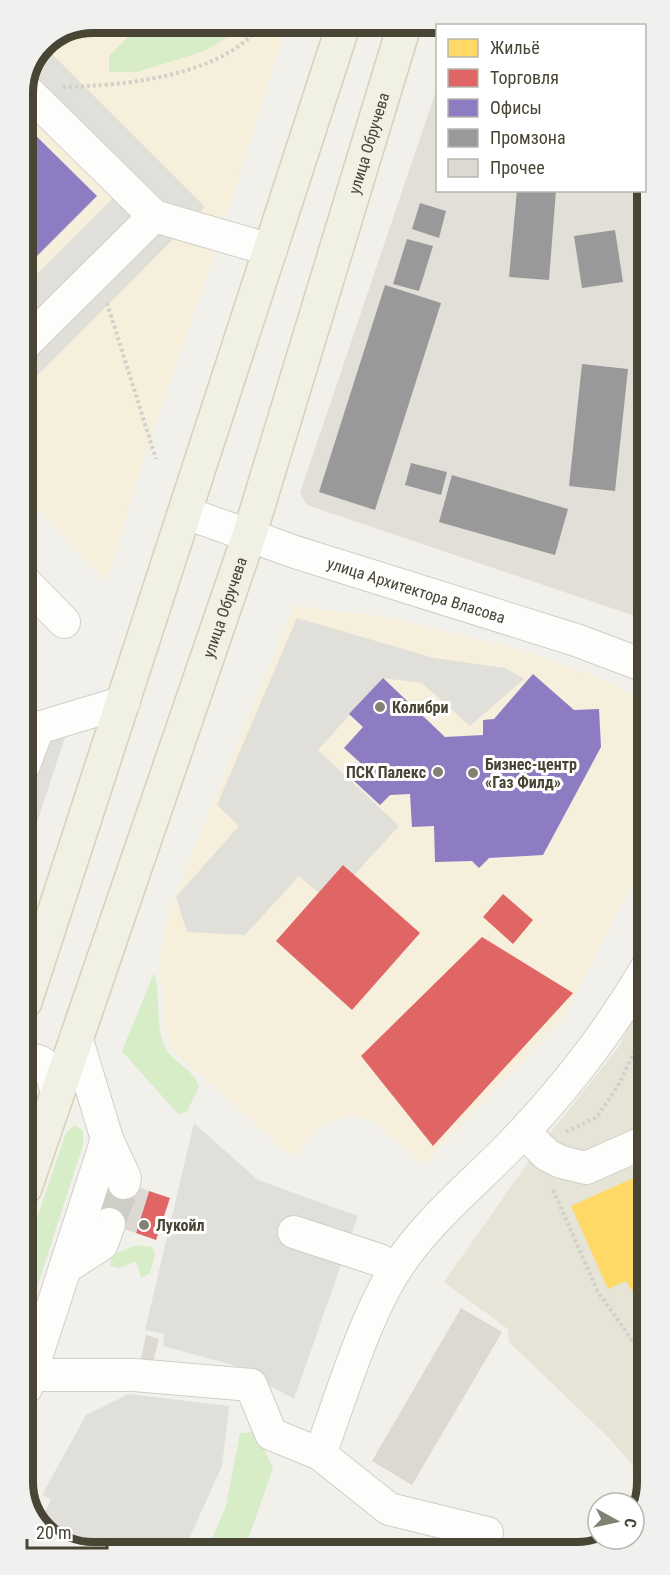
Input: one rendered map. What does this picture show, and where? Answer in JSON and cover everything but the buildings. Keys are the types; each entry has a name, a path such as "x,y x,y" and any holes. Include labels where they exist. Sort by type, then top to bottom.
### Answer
{"main road":[{"path":"33,978 341,33"},
{"name":"улица Обручева","path":"33,1164 249,536 402,33"}],"street":[{"path":"33,98 154,216 271,250"},
{"path":"33,336 154,216"},
{"name":"улица Архитектора Власова","path":"186,513 249,536 576,640 637,663"},
{"path":"33,590 64,622"},
{"path":"33,741 38,728 124,702"},
{"path":"320,1454 370,1321 396,1269 439,1216 524,1132 592,1053 637,983"},
{"path":"76,1037 107,1139 125,1178 124,1183"},
{"path":"33,1060 44,1064 52,1074 57,1093"},
{"path":"524,1132 547,1155 561,1162 586,1168 637,1145"},
{"path":"33,1369 107,1139"},
{"path":"65,1268 102,1244 109,1224"},
{"path":"294,1232 378,1260 396,1269"},
{"path":"33,1382 134,1375 251,1385 271,1434 320,1454 389,1509 487,1533"}],"path":[{"path":"33,88 97,86 156,77 193,68 230,51 253,33"},
{"path":"98,274 156,459"},
{"path":"555,1134 565,1133 597,1117 618,1086 637,1046"},
{"path":"549,1181 598,1292 637,1347"}],"shaded area":[{"path":"284,33 217,247 145,454 107,582 33,504 33,89 35,78 43,60 51,51 60,43 82,34"},
{"path":"50,52 205,207 33,380 33,278 113,198 33,101 35,78 43,60"},
{"path":"436,91 436,192 637,192 637,618 307,505 300,493"},
{"path":"294,606 388,617 525,651 602,679 637,697 637,876 562,1020 423,1164 375,1123 353,1115 327,1122 317,1129 293,1157 171,1049 164,1024 163,990 158,971 168,912"},
{"path":"297,618 434,658 505,668 524,679 470,726 422,683 383,678 318,750 399,826 354,875 343,865 319,893 299,876 245,935 187,932 176,897 239,826 217,805"},
{"path":"69,725 33,835 33,735"},
{"path":"637,1011 637,1470 610,1439 509,1342 508,1329 444,1282 538,1148 618,1048"},
{"path":"194,1123 258,1180 358,1216 294,1399 233,1365 163,1346 164,1334 145,1330"},
{"path":"129,1394 229,1406 222,1466 188,1542 82,1541 63,1534 44,1516 51,1499 42,1495 86,1415"}],"green space":[{"path":"132,33 234,33 205,51 137,72 109,72 109,56"},
{"path":"154,973 163,1043 172,1057 190,1072 199,1087 187,1111 179,1115 122,1051"},
{"path":"75,1125 83,1131 83,1145 33,1299 33,1230 66,1133"},
{"path":"136,1245 152,1247 155,1255 150,1273 141,1278 136,1261 119,1268 110,1266 112,1255"},
{"path":"256,1432 273,1468 247,1542 210,1542 226,1506 240,1433"}],"tunnel":[{"path":"109,1224 124,1183"}],"place":[{"name":"Колибри","path":"380,707"},
{"name":"ПСК Палекс","path":"438,772"},
{"name":"Бизнес-центр «Газ Филд»","path":"473,773"},
{"name":"Лукойл","path":"144,1225"}]}
